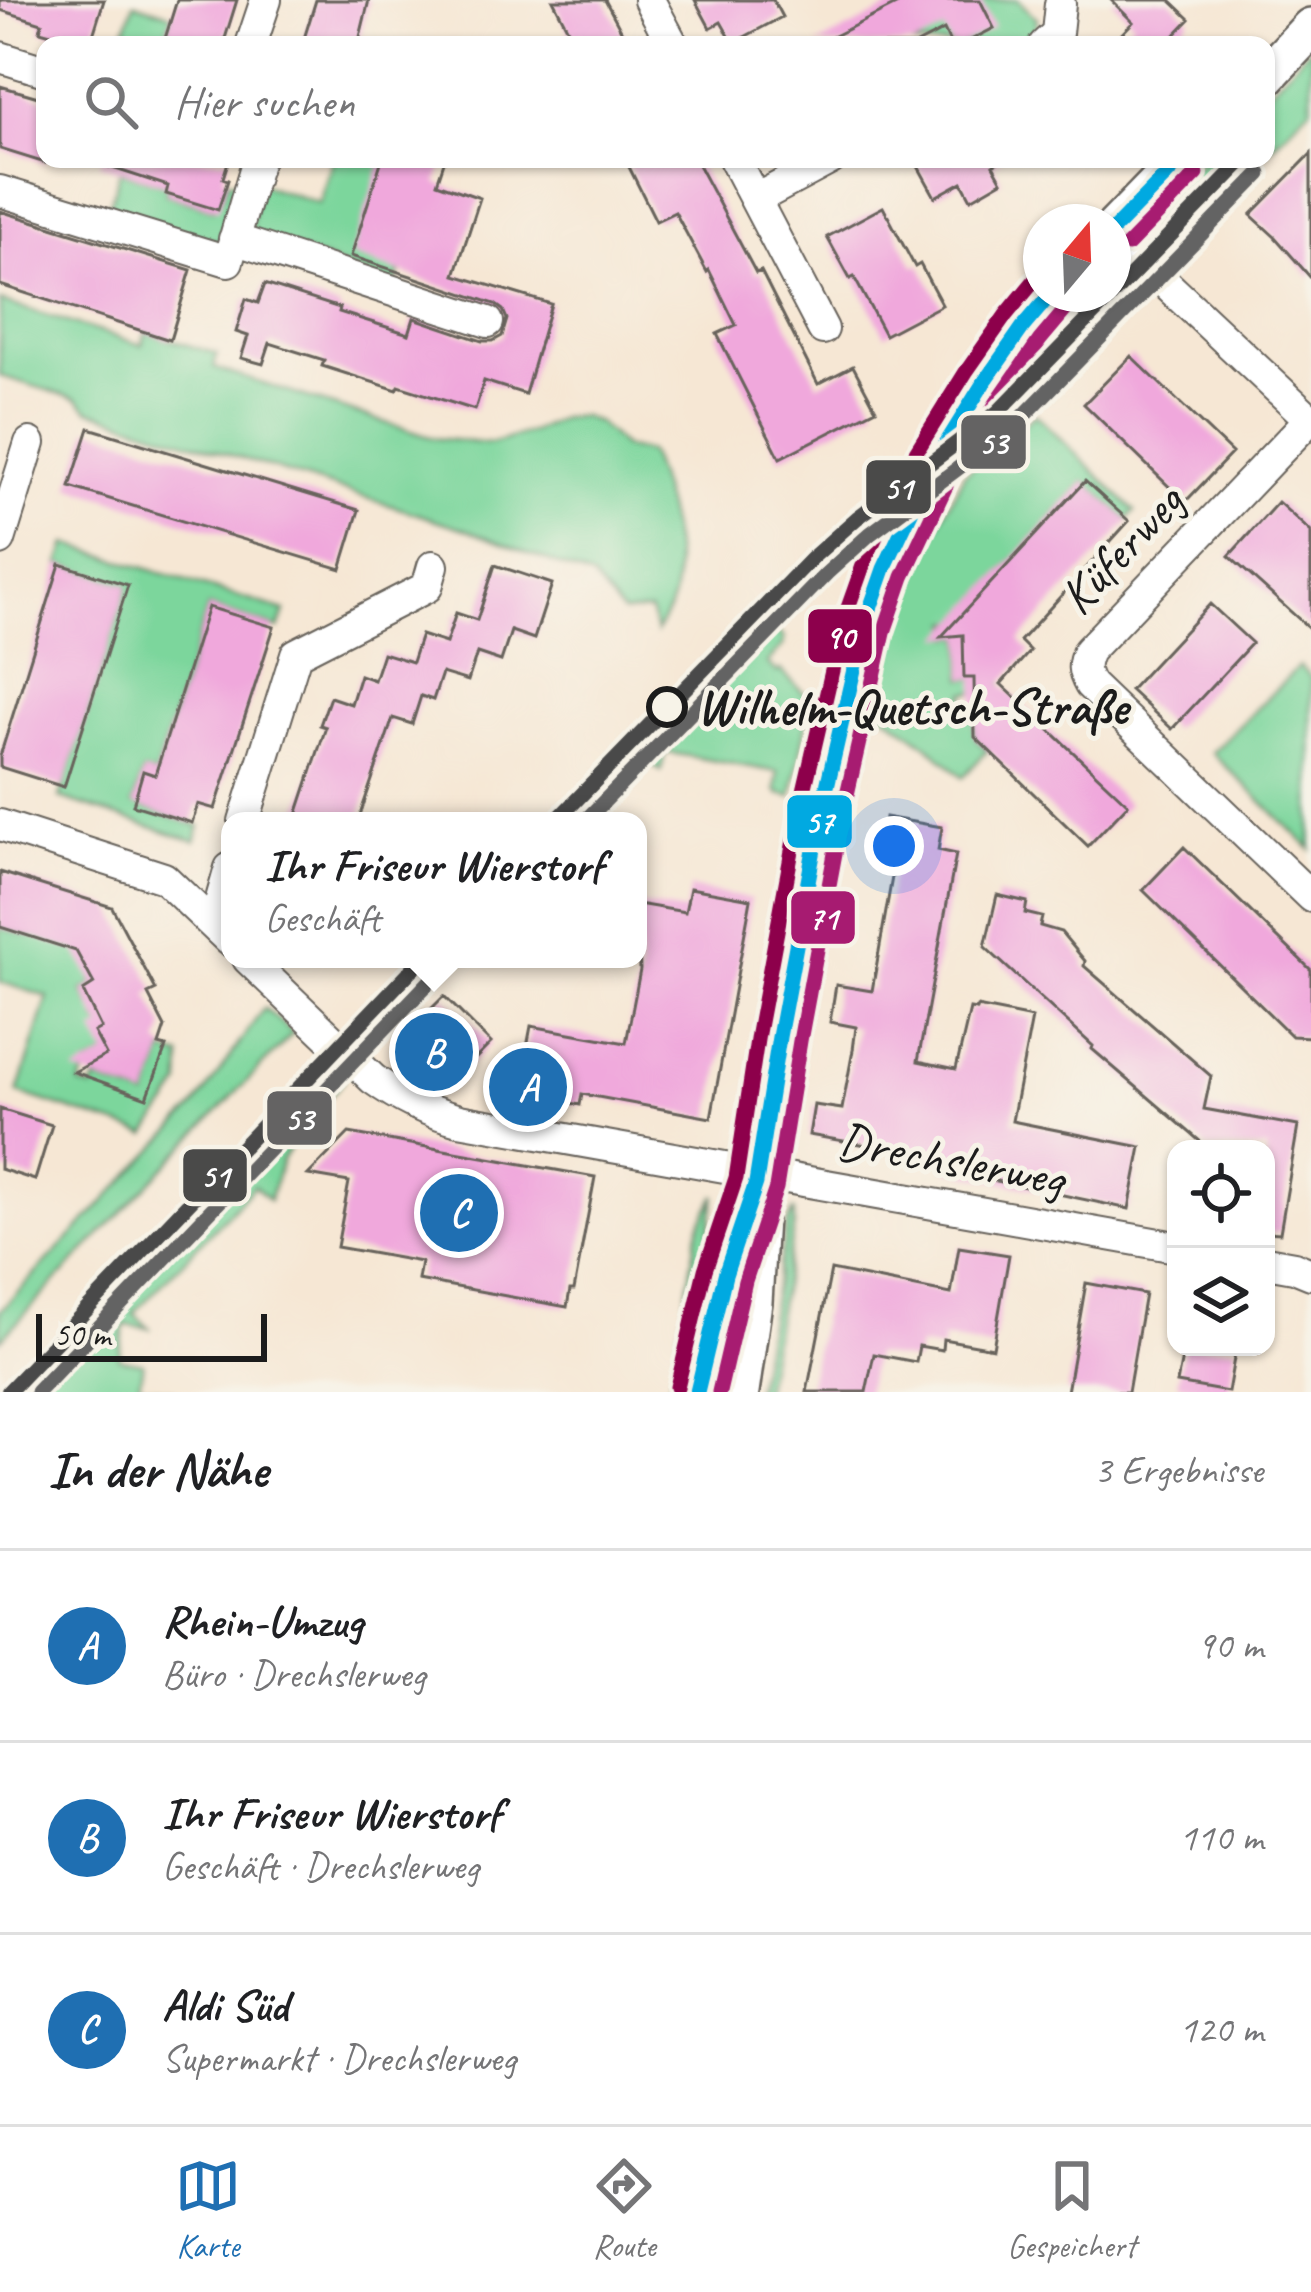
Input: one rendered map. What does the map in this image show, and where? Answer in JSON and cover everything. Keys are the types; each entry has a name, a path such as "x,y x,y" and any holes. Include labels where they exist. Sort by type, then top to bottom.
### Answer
{"street":[{"path":"254,36 266,0"},
{"path":"649,0 669,36"},
{"path":"1054,36 1061,1"},
{"path":"1275,66 1311,28"},
{"path":"0,57 36,67"},
{"path":"0,191 228,261 255,168"},
{"path":"739,168 823,329"},
{"path":"756,199 814,168"},
{"path":"1131,213 1173,168"},
{"path":"234,239 488,322"},
{"name":"Küferweg","path":"1131,249 1311,420 1088,651 1083,673 1090,685 1311,897"},
{"path":"740,1392 754,1282 757,1179 779,1037 820,818 864,626 891,553 934,463 1036,312"},
{"path":"0,540 30,443"},
{"path":"247,812 296,654 427,587 433,566"},
{"path":"0,824 152,872 220,931"},
{"path":"220,931 221,900"},
{"name":"Drechslerweg","path":"257,968 373,1079 425,1111 757,1179 1167,1246"},
{"path":"697,1392 725,1275 757,1179"},
{"path":"1275,1264 1311,1274"}],"green space":[{"path":"887,0 1018,0 1037,19 1035,31 1028,36 908,36"},
{"path":"134,3 173,15 166,36 123,36"},
{"path":"1311,46 1311,106 1275,143 1275,84"},
{"path":"330,168 383,168 400,272 395,285 255,234 251,225 260,184 319,203"},
{"path":"1193,168 1250,168 1159,261 1148,231 1167,193"},
{"path":"120,171 168,185 166,194 213,209 228,180 238,183 220,242 106,216"},
{"path":"0,301 142,345 146,332 217,354 214,368 433,438 490,444 561,418 581,416 598,423 624,448 648,452 674,550 669,609 656,632 650,611 622,613 592,578 471,531 89,410 77,399 0,376"},
{"path":"1057,312 1109,312 993,430 956,459"},
{"path":"1035,414 1135,511 1127,520 1085,482 958,621 951,622 952,636 963,635 964,678 1000,677 1002,690 965,693 964,709 974,709 975,737 987,751 963,777 874,706 896,626 924,553 964,474"},
{"path":"67,544 285,611 279,629 208,607 155,775 143,772 133,804 200,826 195,841 60,798 127,586 60,564"},
{"path":"770,625 784,638 783,646 767,663 811,700 792,796 776,790 778,772 665,752 661,771 641,759"},
{"path":"1299,666 1311,678 1311,849 1212,753"},
{"path":"0,927 32,937 35,929 56,943 81,943 94,984 83,991 91,1006 108,1013 97,1019 117,1050 87,1066 80,1085 93,1089 96,1080 147,1098 164,1052 182,1057 181,1085 147,1135 18,1093 48,997 0,982"},
{"path":"264,1008 293,1033 0,1340 0,1311 195,1107"},
{"path":"331,1067 344,1079 294,1140 269,1200 254,1186 134,1313 149,1328 125,1325 119,1358 143,1363 139,1385 176,1392 19,1392"},
{"path":"716,1195 679,1392 669,1392 696,1239"},
{"path":"794,1210 763,1392 755,1392 787,1223"}],"building":[{"path":"0,0 104,0 93,36 40,31 42,23 0,10"},
{"path":"177,0 237,0 226,36 166,36"},
{"path":"316,0 369,0 360,36 305,36"},
{"path":"553,0 605,0 624,36 571,36"},
{"path":"695,0 773,0 782,17 746,36 729,36 721,22 710,28"},
{"path":"906,0 980,0 994,28 978,36 947,36 944,30 932,36 834,36"},
{"path":"1111,0 1170,0 1190,19 1174,36 1120,36 1133,22"},
{"path":"0,86 36,96 36,160 0,149"},
{"path":"1311,154 1311,278 1251,215"},
{"path":"112,168 226,168 223,178 228,180 218,210 166,194 168,186"},
{"path":"379,168 442,168 437,183 480,198 455,275 551,304 525,394 484,381 475,410 322,366 324,360 270,343 263,364 241,358 248,336 236,332 246,299 258,303 265,284 409,334 414,318 482,341 502,336 507,319 495,304 351,256"},
{"path":"630,168 700,168 756,273 761,271 818,384 853,366 876,409 780,458 717,334 736,325 709,270 675,212 656,221"},
{"path":"919,168 995,168 1002,181 971,199 962,182 935,197"},
{"path":"883,207 942,305 885,335 827,237"},
{"path":"0,211 191,270 170,340 0,285"},
{"path":"1131,356 1232,453 1185,502 1084,404"},
{"path":"89,428 359,510 341,569 70,487"},
{"path":"1085,481 1129,521 1020,641 1030,651 1001,684 1128,804 1088,846 975,737 974,678 964,678 963,635 941,637"},
{"path":"1278,502 1311,532 1311,630 1229,556"},
{"path":"60,564 128,585 64,787 0,767"},
{"path":"495,565 552,584 534,639 511,631 501,661 477,653 468,681 442,673 433,700 421,696 412,724 393,718 361,812 298,812 326,727 320,725 330,697 351,704 360,675 374,680 383,653 412,662 421,635 446,643 456,613 477,620"},
{"path":"1210,604 1252,643 1172,729 1130,690"},
{"path":"208,607 274,627 215,809 198,804 192,823 133,805 143,771 155,775"},
{"path":"885,817 942,827 938,850 956,854 918,1061 956,1069 970,1009 1032,1018 1012,1121 1141,1147 1129,1209 945,1170 947,1159 809,1135 814,1105 842,1109 853,1050 856,1027 830,1022 836,985 872,991 898,843 881,840"},
{"path":"1184,847 1311,970 1311,1037 1292,1036 1143,890"},
{"path":"0,872 112,907 156,990 148,994 165,1027 159,1045 166,1047 147,1098 74,1072 106,1055 94,1032 101,1028 83,991 94,984 76,951 0,927"},
{"path":"690,888 751,899 711,1118 582,1094 580,1105 531,1095 520,1084 531,1026 626,1043 640,968 647,968 647,906 685,912"},
{"path":"997,895 1027,902 1025,913 1042,917 1040,926 1061,932 1085,961 1084,966 1211,1076 1204,1109 1298,1126 1280,1233 1275,1233 1275,1140 1198,1140 1092,1049 985,947"},
{"path":"444,996 491,1043 454,1080 436,1081 398,1042"},
{"path":"0,1109 52,1125 35,1180 0,1169"},
{"path":"349,1133 595,1177 567,1307 418,1280 421,1262 337,1247 349,1182 308,1175"},
{"path":"959,1247 1009,1255 993,1348 943,1339 942,1350 919,1346 916,1362 874,1354 866,1392 807,1392 831,1270 951,1294"},
{"path":"1086,1283 1145,1294 1128,1392 1067,1392"},
{"path":"1182,1356 1234,1356 1228,1392 1177,1383"}],"transit line":[{"name":"57","path":"1131,211 1173,168"},
{"name":"51","path":"565,812 812,558 857,518 998,412 1236,168"},
{"name":"71","path":"1131,242 1197,174"},
{"name":"53","path":"594,812 827,573 870,534 1012,428 1260,174"},
{"name":"90","path":"677,1387 705,1270 736,1178 799,813 844,619 865,560 916,452 1023,294"},
{"name":"57","path":"697,1392 725,1275 756,1183 820,817 864,626 884,569 934,463 1036,312"},
{"name":"71","path":"719,1392 745,1281 776,1188 841,821 884,632 903,577 952,473 1001,396 1064,312"},
{"name":"51","path":"8,1392 413,968"},
{"name":"53","path":"37,1392 437,974"}],"place":[{"name":"Wilhelm-Quetsch-Straße","path":"667,707"},
{"name":"Ihr Friseur Wierstorf","path":"434,1052"},
{"name":"Rhein-Umzug","path":"528,1087"},
{"name":"Aldi Süd","path":"459,1213"}]}
